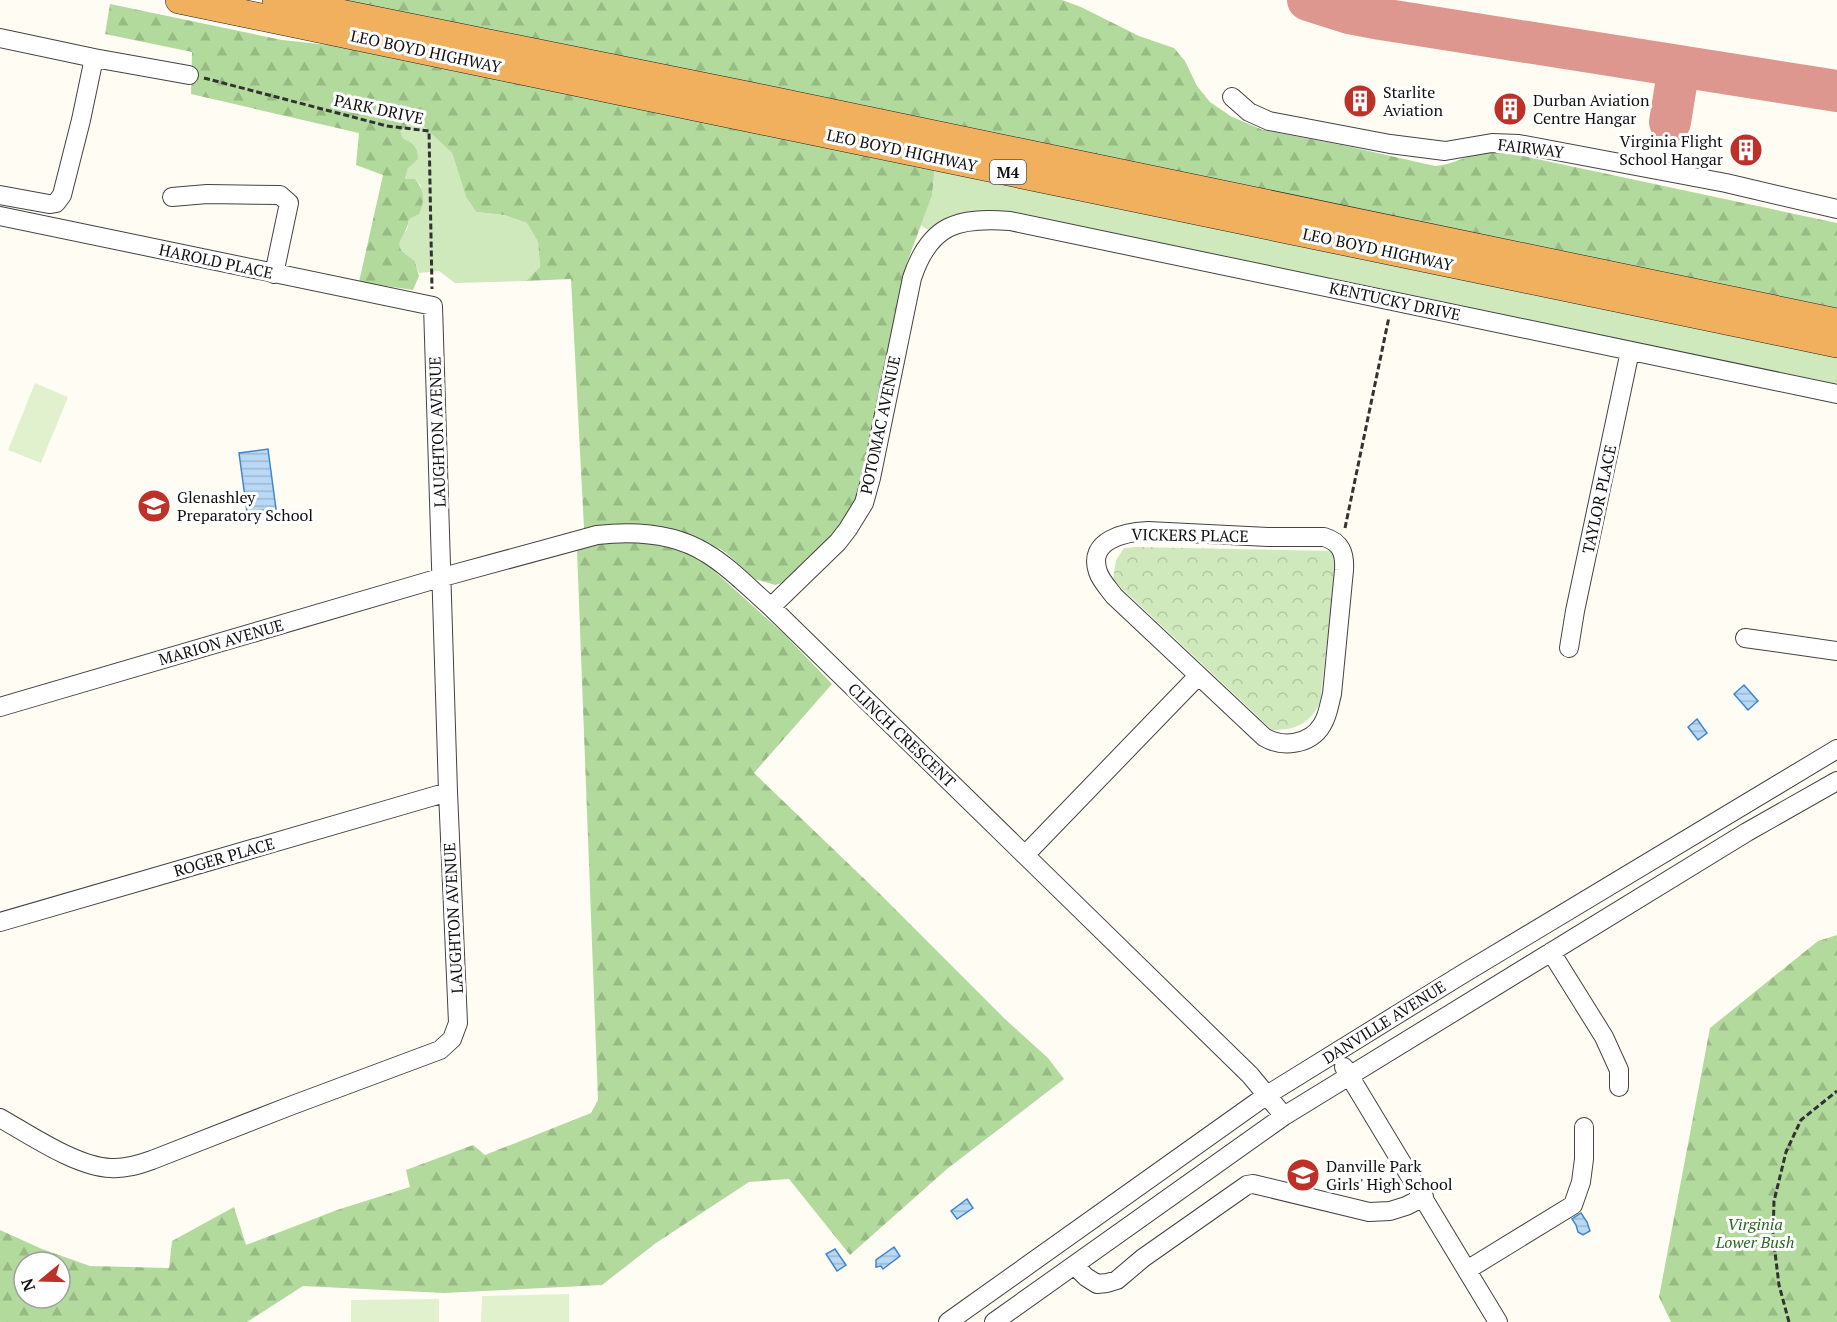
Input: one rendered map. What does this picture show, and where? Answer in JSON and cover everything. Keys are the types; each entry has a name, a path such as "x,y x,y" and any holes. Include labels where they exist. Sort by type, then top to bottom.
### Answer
{"highway":[{"name":"LEO BOYD HIGHWAY","path":"179,0 1837,344"},
{"name":"LEO BOYD HIGHWAY","path":"276,0 770,100 1837,322"}],"street":[{"path":"0,38 189,75"},
{"path":"0,195 49,204 56,203 62,195 94,58"},
{"name":"FAIRWAY","path":"1232,97 1249,112 1269,120 1390,144 1445,151 1492,143 1519,144 1726,183 1837,209"},
{"path":"172,197 207,194 280,195 289,203 274,274"},
{"path":"45,225 49,204"},
{"name":"HAROLD PLACE","path":"0,216 433,306"},
{"name":"KENTUCKY DRIVE","path":"952,225 971,220 1010,221 1837,394"},
{"name":"POTOMAC AVENUE","path":"771,607 838,542 859,514 871,478 917,262 934,238 952,225"},
{"name":"LAUGHTON AVENUE","path":"0,1118 77,1160 93,1166 129,1167 440,1050 452,1039 458,1023 448,792 433,306"},
{"name":"TAYLOR PLACE","path":"1569,648 1630,351"},
{"name":"CLINCH CRESCENT","path":"442,577 597,535 620,532 645,534 685,543 706,553 771,607 1242,1067 1284,1116"},
{"name":"VICKERS PLACE","path":"1128,532 1324,537 1331,539 1341,549 1344,555 1344,570 1332,694 1327,714 1322,726 1315,733 1297,742 1286,744 1273,743 1264,737 1198,676 1105,585 1098,573 1097,564 1099,552 1106,542 1128,532"},
{"name":"MARION AVENUE","path":"0,707 442,577"},
{"path":"1745,638 1837,651"},
{"path":"1025,855 1198,676"},
{"name":"DANVILLE AVENUE","path":"948,1322 1267,1095 1837,749"},
{"name":"DANVILLE AVENUE","path":"994,1322 1284,1116 1747,832 1837,781"},
{"name":"ROGER PLACE","path":"0,922 448,792"},
{"path":"1551,952 1609,1048 1619,1070 1618,1087"},
{"path":"1335,1052 1498,1322"},
{"path":"1467,1270 1573,1204 1583,1170 1584,1127"},
{"path":"1074,1265 1097,1284 1107,1284 1117,1280 1143,1258 1247,1185 1253,1184 1369,1212 1390,1211 1424,1197"}],"path":[{"name":"PARK DRIVE","path":"189,75 387,126 429,131 433,306"},
{"path":"1341,549 1393,301"},
{"path":"1789,1322 1779,1285 1773,1236 1774,1201 1786,1152 1802,1120 1837,1091"}],"green space":[{"path":"333,0 1062,0 1139,36 1174,48 1185,61 1197,86 1210,102 1232,117 1263,130 1435,166 1481,153 1510,153 1837,223 1837,308"},
{"path":"110,4 282,40 395,52 935,165 932,196 906,265 862,482 852,512 821,549 789,581 775,585 755,579 724,551 698,538 632,524 584,528 571,279 526,281 540,267 538,242 527,223 504,215 476,212 466,197 452,153 422,125 410,123 400,131 403,139 414,146 418,159 408,168 405,179 415,179 421,188 423,200 419,214 409,219 400,246 406,255 415,261 419,276 413,290 359,282 383,175 356,165 359,133 191,94 192,52 105,34"},
{"path":"410,123 422,125 452,153 466,197 476,212 504,215 527,223 538,242 540,268 526,281 455,283 439,271 419,273 415,261 405,255 399,246 401,236 407,230 421,186 415,179 405,179 408,168 399,131"},
{"path":"935,165 1837,356 1837,384 995,213 960,214 928,230 921,225 932,196"},
{"path":"35,383 68,397 41,463 8,450"},
{"path":"604,542 650,542 702,560 784,634 832,684 754,773 1005,1019 1048,1058 1064,1079 947,1169 850,1255 789,1179 749,1182 656,1243 602,1285 444,1293 303,1286 247,1322 0,1322 0,1230 45,1250 12,1250 12,1310 72,1310 72,1260 90,1266 169,1268 172,1241 234,1207 246,1245 337,1210 410,1187 406,1170 473,1145 485,1155 591,1113 598,1100 577,550"},
{"path":"1124,548 1335,551 1335,572 1320,703 1311,716 1295,727 1272,730 1113,580 1116,560"},
{"name":"Virginia Lower Bush","path":"1837,935 1837,1322 1671,1322 1659,1297 1710,1028 1818,941"},
{"path":"569,1294 569,1322 481,1322 482,1296"},
{"path":"439,1299 439,1322 351,1322 351,1300"}],"water":[{"path":"268,449 276,509 247,512 239,453"},
{"path":"1744,685 1758,701 1748,710 1734,694"},
{"path":"1697,719 1707,733 1698,740 1688,727"},
{"path":"967,1199 973,1208 957,1219 951,1211"},
{"path":"1581,1213 1590,1231 1583,1235 1578,1232 1572,1219"},
{"path":"894,1247 900,1256 883,1269 881,1266 876,1267 876,1260"},
{"path":"835,1249 846,1265 837,1271 826,1254"}],"taxiway":[{"path":"1308,0 1349,13 1381,19 1837,91"},
{"path":"1670,122 1679,66"}],"place":[{"name":"Starlite Aviation","path":"1360,101"},
{"name":"Durban Aviation Centre Hangar","path":"1510,109"},
{"name":"Virginia Flight School Hangar","path":"1746,150"},
{"name":"Glenashley Preparatory School","path":"154,506"},
{"name":"Danville Park Girls' High School","path":"1303,1175"}]}
